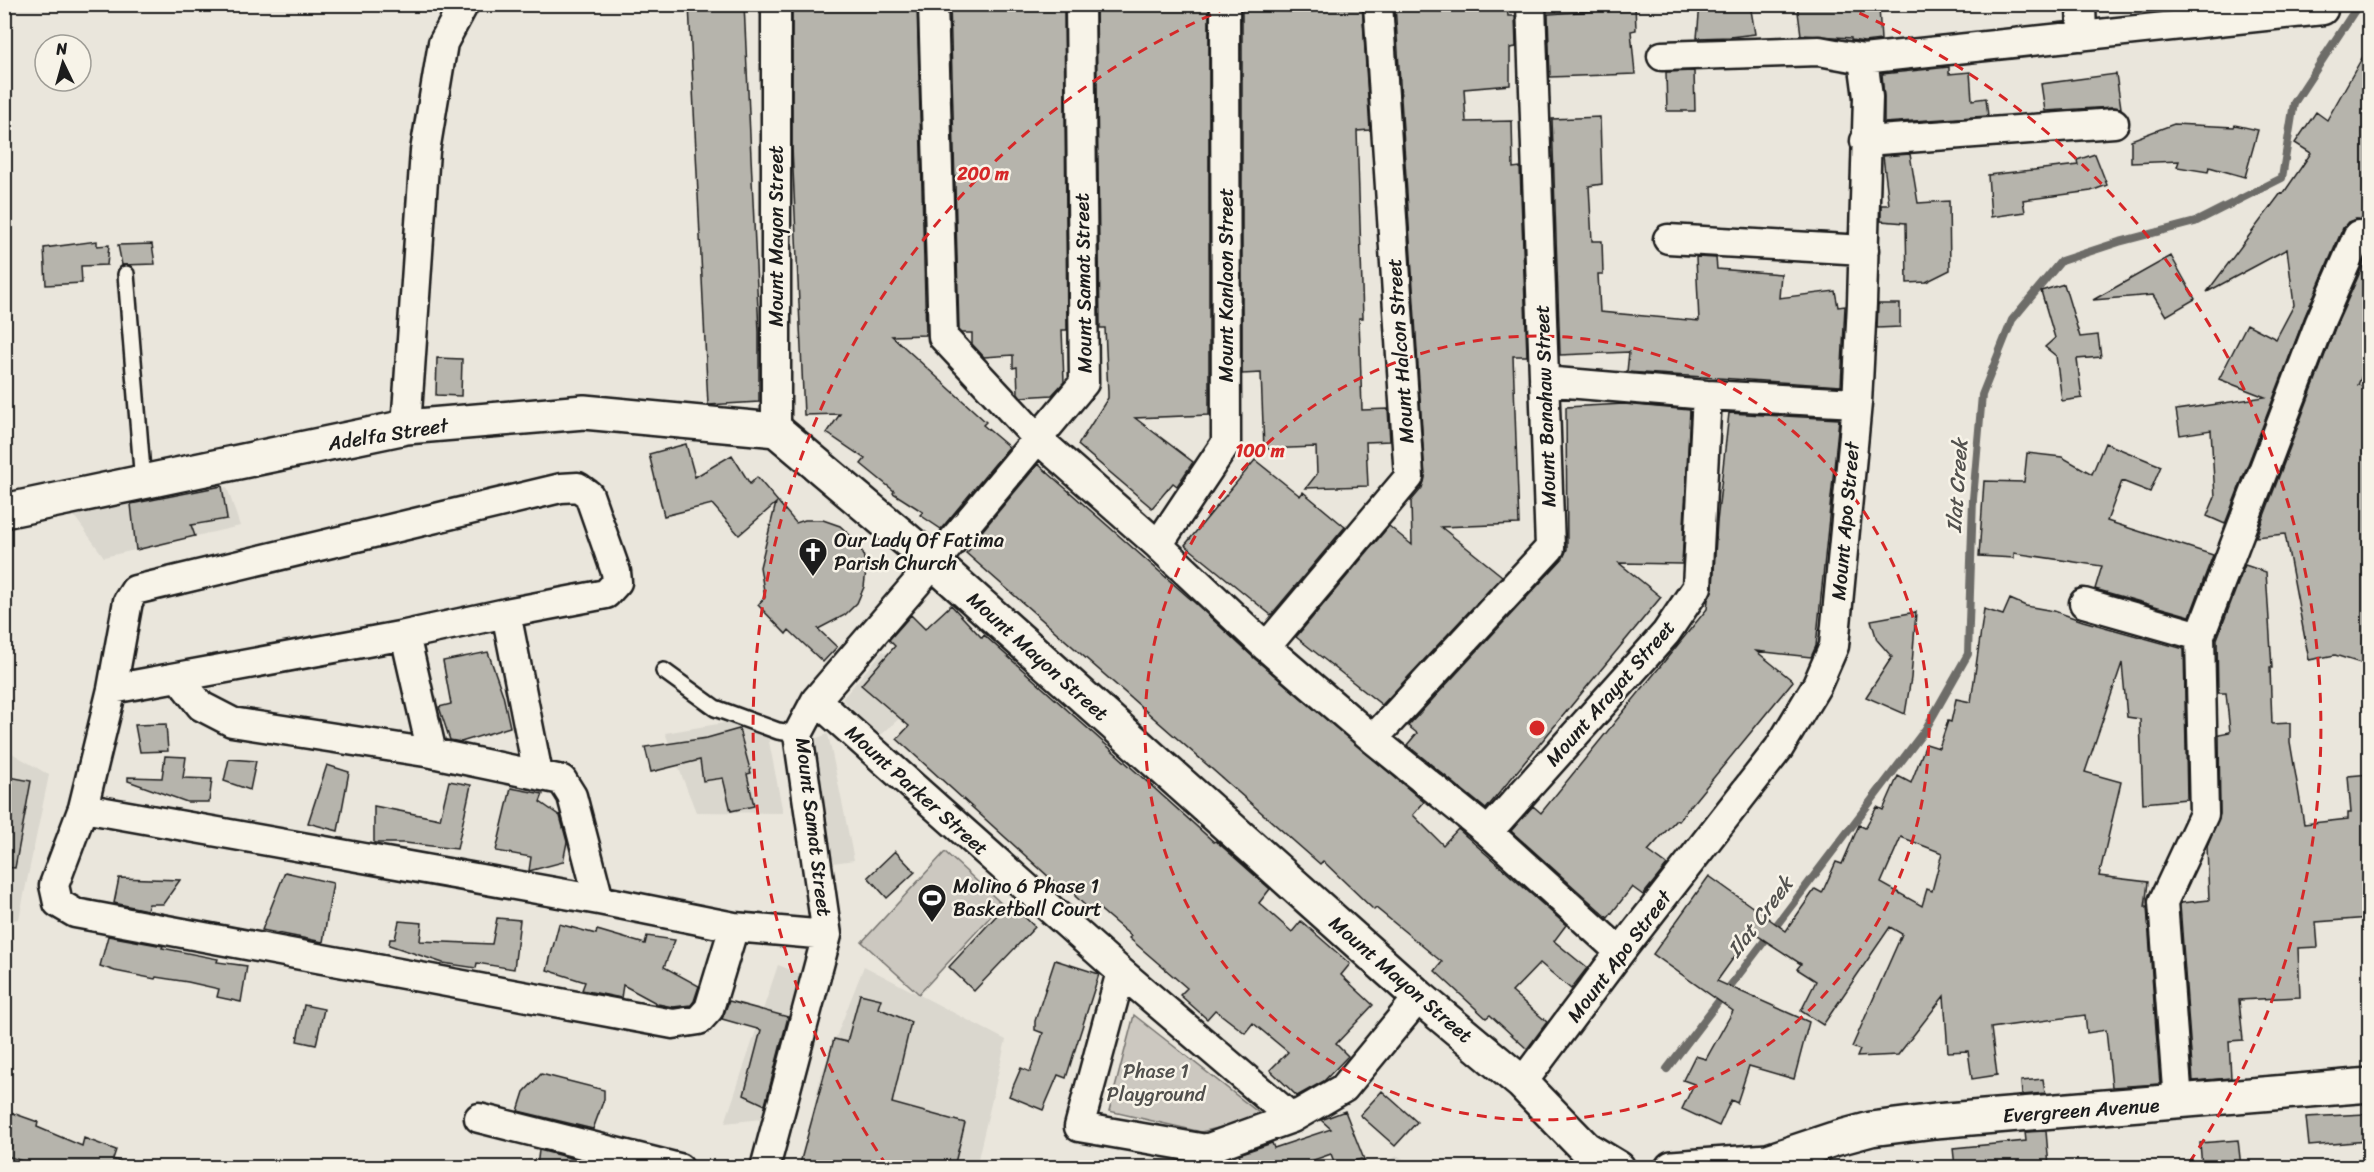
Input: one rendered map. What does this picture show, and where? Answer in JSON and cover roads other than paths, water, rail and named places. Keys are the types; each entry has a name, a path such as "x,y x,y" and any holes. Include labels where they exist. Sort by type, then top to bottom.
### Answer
{"street":[{"path":"406,427 425,151 442,43 464,4"},
{"name":"Mount Mayon Street","path":"776,4 776,430 934,563 1419,997 1522,1083 1585,1148 1618,1167"},
{"path":"933,4 944,337 1039,440 1158,545 1266,647 1373,739 1488,832 1620,952"},
{"name":"Mount Samat Street","path":"765,1167 827,935 798,734 816,700 1039,440 1084,383 1080,4"},
{"name":"Mount Kanlaon Street","path":"1158,545 1227,443 1225,4"},
{"name":"Mount Halcon Street","path":"1266,647 1408,477 1378,4"},
{"name":"Mount Banahaw Street","path":"1373,739 1550,548 1532,4"},
{"path":"2081,4 2082,36"},
{"path":"1662,56 1820,51 1863,59 2323,10 2322,4"},
{"name":"Mount Apo Street","path":"1522,1083 1620,952 1779,748 1817,685 1834,646 1857,403 1868,97 1863,59"},
{"path":"1866,141 2114,123"},
{"path":"2178,1102 2163,902 2204,814 2200,636 2320,322 2358,235"},
{"path":"1668,239 1864,250"},
{"path":"1544,381 1707,395 1857,403"},
{"name":"Mount Arayat Street","path":"1488,832 1666,633 1696,587 1707,395"},
{"name":"Adelfa Street","path":"4,511 406,427 584,412 776,430"},
{"path":"112,689 606,594 616,582 616,572 589,495 578,487 561,488 135,590 128,601 112,689 83,808 54,885 58,903 75,913 673,1024 699,1020 709,1009 734,927"},
{"path":"2084,603 2200,636"},
{"path":"506,613 538,774"},
{"path":"405,634 432,753"},
{"path":"178,677 201,706 232,722 432,753 562,780 572,796 599,900"},
{"name":"Mount Parker Street","path":"816,700 1121,972 1292,1118"},
{"path":"83,808 599,900 734,927 827,935"},
{"path":"1121,972 1079,1127 1206,1149 1292,1118 1344,1088 1419,997"},
{"name":"Evergreen Avenue","path":"1672,1167 1799,1160 1834,1139 1871,1129 1935,1121 2370,1085"},
{"path":"479,1118 679,1167"}],"lane":[{"path":"126,274 143,483"},
{"path":"664,671 715,708 778,731 798,734"}],"waterway":[{"name":"Ilat Creek","path":"1667,1069 1925,730 1968,654 1973,499 1982,395 2012,320 2061,261 2119,242 2195,222 2282,178 2294,103 2359,4"}],"place":[{"name":"Our Lady Of Fatima Parish Church","path":"813,578"},
{"name":"Molino 6 Phase 1 Basketball Court","path":"932,924"}],"park label":[{"name":"Phase 1 Playground","path":"1156,1082"}]}
